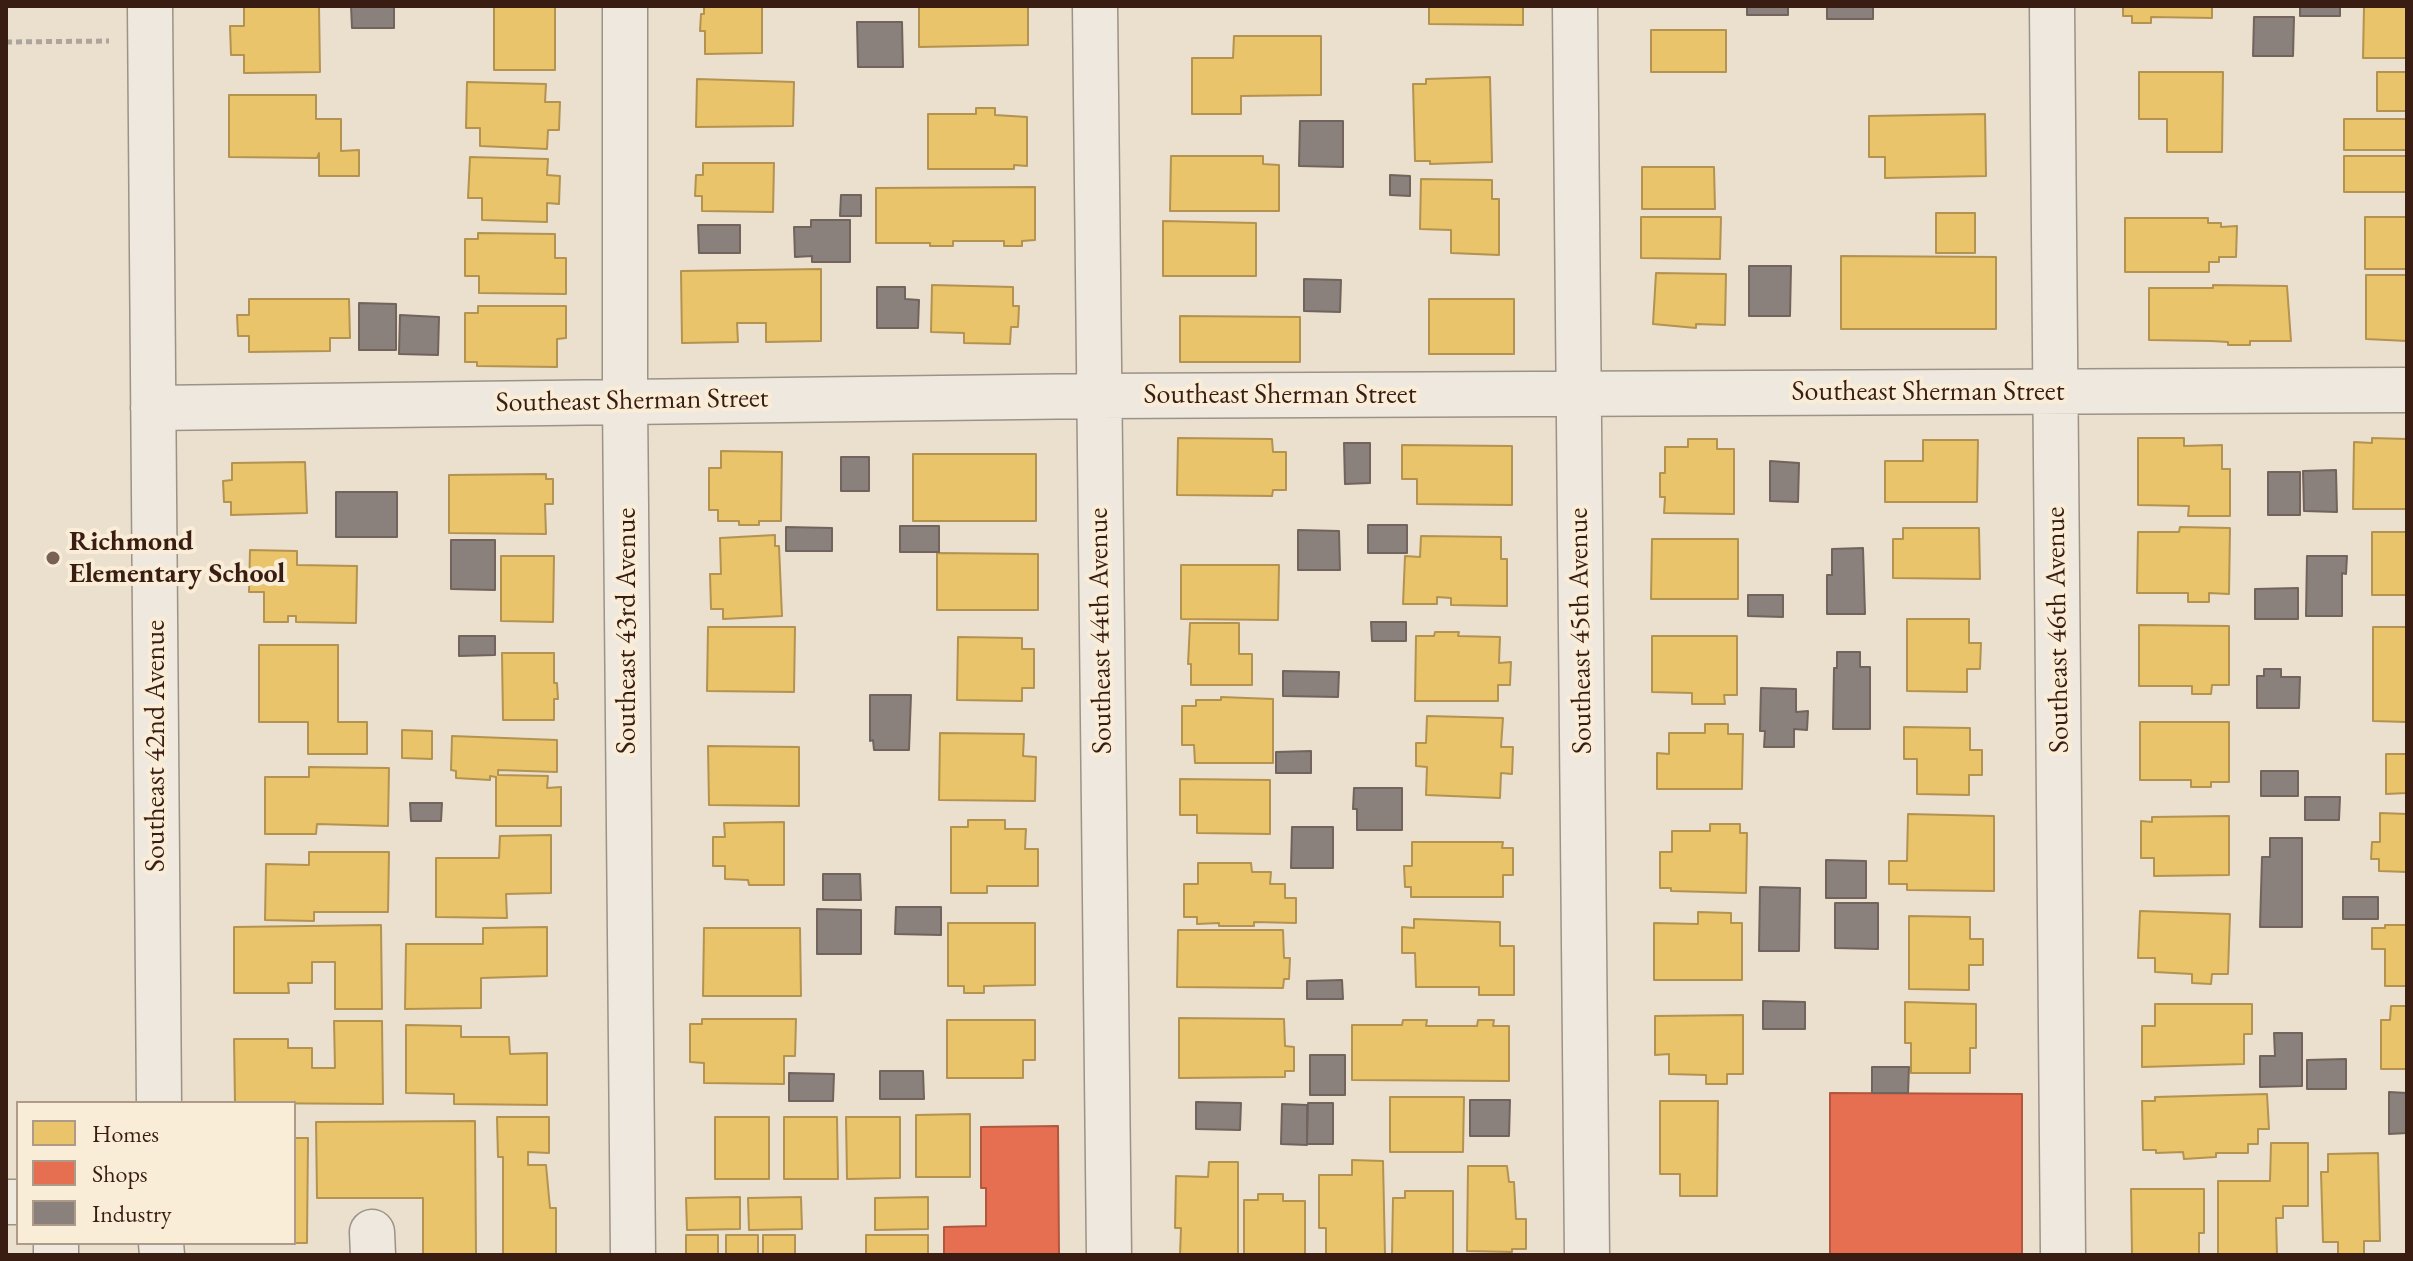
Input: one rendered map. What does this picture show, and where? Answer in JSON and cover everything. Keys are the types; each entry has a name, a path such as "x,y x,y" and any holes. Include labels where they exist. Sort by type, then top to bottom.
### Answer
{"street":[{"name":"Southeast 43rd Avenue","path":"625,6 625,401 633,1255"},
{"name":"Southeast 44th Avenue","path":"1095,6 1109,1255"},
{"name":"Southeast 45th Avenue","path":"1575,6 1587,1255"},
{"name":"Southeast 46th Avenue","path":"2052,6 2063,1255"},
{"name":"Southeast 42nd Avenue","path":"150,24 159,1101"},
{"name":"Southeast Sherman Street","path":"153,408 1098,396 2407,390"}],"path":[{"path":"6,42 150,24"}],"building: Homes":[{"path":"244,6 319,6 320,72 244,73 244,55 231,55 230,26 244,26"},
{"path":"494,6 555,6 555,70 494,70"},
{"path":"704,6 762,6 762,53 705,54 705,31 700,31"},
{"path":"919,6 1028,6 1028,45 919,47"},
{"path":"1429,6 1523,6 1523,25 1429,24"},
{"path":"2123,6 2212,6 2212,18 2151,17 2151,23 2132,23 2132,16 2123,16"},
{"path":"2364,6 2407,6 2407,58 2363,58"},
{"path":"1651,30 1726,30 1726,72 1651,72"},
{"path":"1234,36 1321,36 1321,95 1241,96 1241,114 1192,114 1192,58 1233,58"},
{"path":"2139,72 2223,72 2222,152 2167,152 2167,119 2139,119"},
{"path":"2377,72 2407,72 2407,111 2377,111"},
{"path":"1490,77 1492,162 1430,164 1430,161 1415,161 1413,84 1426,84 1426,79"},
{"path":"697,79 794,82 793,126 696,127"},
{"path":"467,82 546,84 545,102 560,102 559,130 548,130 547,149 480,146 480,128 466,128"},
{"path":"229,95 316,95 316,119 341,119 341,151 359,150 359,176 319,176 319,153 317,158 229,157"},
{"path":"976,108 995,108 995,115 1027,117 1027,166 1014,165 1014,169 928,169 928,114 976,114"},
{"path":"1985,114 1986,176 1885,178 1885,157 1869,157 1869,116"},
{"path":"2344,119 2407,119 2407,150 2344,150"},
{"path":"1171,156 1263,156 1263,164 1279,165 1279,211 1170,211"},
{"path":"2344,156 2407,156 2407,192 2344,192"},
{"path":"470,157 548,159 547,175 560,176 559,204 547,203 547,222 482,220 482,198 468,198"},
{"path":"703,163 774,163 773,212 702,211 702,196 695,196 696,175 703,175"},
{"path":"1642,167 1714,167 1715,209 1642,209"},
{"path":"1421,179 1492,180 1492,199 1499,199 1499,255 1451,253 1451,230 1420,229"},
{"path":"1035,187 1035,240 1022,241 1022,246 1004,246 1004,241 953,241 953,246 876,243 876,188"},
{"path":"1936,213 1975,213 1975,253 1936,253"},
{"path":"1641,217 1721,217 1720,259 1641,258"},
{"path":"2365,217 2407,217 2407,269 2365,269"},
{"path":"2125,218 2208,218 2208,223 2221,223 2221,227 2237,226 2236,257 2219,257 2219,262 2209,262 2209,272 2125,272"},
{"path":"1163,221 1256,223 1256,276 1163,276"},
{"path":"478,233 555,234 555,258 566,258 566,294 479,293 479,276 465,276 465,239 478,239"},
{"path":"1841,256 1996,257 1996,329 1841,329"},
{"path":"821,269 821,341 766,342 766,323 737,323 738,342 682,343 681,271"},
{"path":"1656,273 1726,274 1725,325 1696,324 1696,328 1653,324"},
{"path":"2366,275 2407,275 2407,341 2366,339"},
{"path":"932,285 1013,287 1013,306 1019,306 1018,327 1011,327 1010,344 964,343 964,333 931,332"},
{"path":"2213,285 2287,286 2291,341 2250,341 2250,345 2228,345 2228,342 2149,340 2149,288 2213,288"},
{"path":"249,299 349,299 350,338 330,338 330,351 249,352 249,336 238,336 237,315 249,315"},
{"path":"1429,299 1514,299 1514,354 1429,354"},
{"path":"478,306 566,306 566,338 557,339 557,367 477,366 477,362 465,362 465,313 478,313"},
{"path":"1180,316 1300,317 1300,362 1180,362"},
{"path":"1178,438 1272,439 1273,452 1286,452 1286,490 1273,490 1272,496 1177,495"},
{"path":"2138,438 2184,438 2184,446 2222,445 2222,469 2230,469 2230,516 2188,516 2189,506 2138,505"},
{"path":"2372,438 2407,439 2407,509 2353,509 2354,442 2372,443"},
{"path":"1688,439 1717,439 1717,449 1734,449 1734,514 1664,513 1665,497 1660,497 1660,473 1665,473 1665,447 1688,447"},
{"path":"1923,440 1978,440 1977,502 1885,502 1885,461 1923,461"},
{"path":"1402,445 1512,446 1512,505 1417,504 1417,479 1402,479"},
{"path":"721,451 782,452 781,521 739,525 739,521 718,521 718,510 709,510 709,468 721,468"},
{"path":"913,454 1036,454 1036,521 913,521"},
{"path":"305,462 307,513 231,515 231,502 224,502 223,481 232,480 232,463"},
{"path":"546,474 546,479 553,479 553,504 545,504 546,534 449,533 449,475"},
{"path":"2180,527 2230,528 2229,594 2209,593 2209,602 2188,602 2188,593 2137,593 2138,532 2179,532"},
{"path":"1903,528 1979,528 1980,579 1893,578 1893,539 1903,539"},
{"path":"2372,532 2407,532 2407,595 2372,595"},
{"path":"775,535 775,546 779,546 782,616 723,619 723,609 711,609 710,574 721,574 720,538"},
{"path":"1421,536 1501,537 1501,559 1507,559 1507,606 1451,605 1451,598 1437,597 1437,604 1403,604 1405,556 1420,557"},
{"path":"1652,539 1738,539 1738,599 1651,599"},
{"path":"250,550 297,551 297,565 357,566 356,623 296,622 296,616 288,616 288,622 264,622 264,592 249,592"},
{"path":"937,553 1038,554 1038,610 937,610"},
{"path":"501,556 554,556 553,622 501,621"},
{"path":"1181,565 1279,565 1278,620 1181,619"},
{"path":"1907,619 1969,619 1969,643 1981,643 1980,669 1967,669 1967,692 1907,691"},
{"path":"1190,623 1239,623 1239,654 1252,654 1252,685 1191,685 1191,664 1188,664"},
{"path":"2139,625 2229,626 2229,685 2212,685 2211,694 2192,694 2192,686 2139,686"},
{"path":"708,627 795,627 794,692 707,691"},
{"path":"2373,627 2407,627 2406,722 2373,721"},
{"path":"1435,632 1500,637 1499,663 1511,662 1510,685 1498,685 1498,701 1415,701 1416,636 1434,636"},
{"path":"1652,636 1737,636 1737,695 1724,695 1725,704 1692,704 1692,693 1652,692"},
{"path":"958,637 1022,638 1022,649 1034,649 1034,688 1022,688 1022,701 957,700"},
{"path":"259,645 338,645 338,722 367,722 367,754 308,754 308,722 259,722"},
{"path":"502,653 554,653 554,683 557,683 558,699 554,699 554,720 503,720"},
{"path":"1221,697 1273,699 1273,763 1195,763 1194,745 1182,745 1182,706 1196,706 1196,700 1221,700"},
{"path":"1427,716 1503,718 1501,747 1513,747 1512,774 1501,773 1500,798 1426,795 1427,767 1416,766 1416,743 1426,743"},
{"path":"2140,722 2229,722 2229,782 2211,782 2211,787 2191,787 2191,780 2140,780"},
{"path":"1705,724 1728,724 1728,734 1743,734 1742,789 1657,789 1657,753 1669,754 1669,733 1705,733"},
{"path":"1904,727 1970,728 1970,750 1982,750 1982,775 1969,775 1969,795 1917,794 1917,759 1904,759"},
{"path":"402,730 432,731 432,759 402,758"},
{"path":"940,733 1024,734 1023,756 1036,757 1035,801 939,800"},
{"path":"452,736 557,740 557,772 498,770 498,775 548,776 547,788 561,787 561,826 496,826 496,777 490,776 490,780 456,778 456,771 451,770"},
{"path":"708,746 799,747 799,806 709,805"},
{"path":"2386,754 2407,754 2407,793 2386,794"},
{"path":"309,767 389,768 388,826 317,824 316,834 265,834 265,777 309,777"},
{"path":"1180,779 1270,780 1270,834 1197,833 1197,815 1180,815"},
{"path":"2380,813 2407,814 2407,872 2379,871 2379,859 2371,859 2372,842 2380,842"},
{"path":"1908,814 1994,816 1994,891 1907,890 1907,884 1889,884 1889,861 1907,861"},
{"path":"2229,816 2229,875 2154,876 2154,858 2141,858 2141,821 2152,822 2152,817"},
{"path":"968,820 1005,820 1005,829 1026,829 1025,849 1038,849 1038,886 987,886 987,893 951,893 951,827 968,827"},
{"path":"784,822 784,885 749,885 748,880 725,879 725,866 713,866 713,837 725,837 724,823"},
{"path":"1710,824 1740,824 1740,833 1747,833 1746,893 1660,888 1660,852 1672,852 1672,831 1710,831"},
{"path":"551,835 551,893 506,894 507,918 436,917 436,858 499,858 500,836"},
{"path":"1412,842 1503,842 1502,848 1513,848 1513,875 1503,875 1503,897 1411,897 1411,887 1405,887 1404,866 1412,866"},
{"path":"309,852 389,852 388,912 314,912 314,921 265,920 266,864 309,865"},
{"path":"1198,863 1251,863 1252,872 1271,872 1270,884 1285,884 1285,898 1296,898 1296,923 1254,922 1254,926 1219,926 1219,923 1197,924 1197,917 1184,917 1184,884 1198,884"},
{"path":"2140,911 2230,914 2228,974 2212,974 2211,984 2192,983 2192,974 2155,972 2155,958 2138,958"},
{"path":"1698,912 1731,913 1731,923 1742,923 1742,980 1654,980 1654,923 1698,924"},
{"path":"1909,916 1970,917 1970,939 1983,939 1983,965 1969,965 1969,990 1909,989"},
{"path":"1414,919 1500,922 1500,946 1514,946 1514,995 1479,995 1479,987 1416,987 1415,953 1402,953 1402,927 1414,928"},
{"path":"948,923 1035,923 1035,985 984,986 984,993 964,993 964,986 948,986"},
{"path":"381,925 382,1009 335,1009 335,962 312,962 312,983 288,983 289,993 234,993 234,927"},
{"path":"2385,925 2407,925 2407,986 2385,986 2385,949 2372,949 2372,928 2385,928"},
{"path":"547,927 547,976 481,978 481,1008 405,1009 406,944 483,944 483,928"},
{"path":"704,928 800,928 801,996 703,996"},
{"path":"1178,930 1283,930 1284,958 1290,958 1289,979 1284,979 1283,988 1177,987"},
{"path":"1905,1002 1976,1004 1976,1048 1970,1048 1970,1073 1911,1073 1911,1043 1905,1043"},
{"path":"2155,1004 2252,1004 2252,1034 2244,1034 2244,1064 2142,1067 2142,1026 2155,1026"},
{"path":"2391,1006 2407,1006 2407,1069 2381,1069 2381,1020 2390,1020"},
{"path":"1743,1015 1743,1074 1727,1074 1727,1084 1706,1084 1706,1075 1669,1074 1669,1054 1655,1055 1655,1016"},
{"path":"1179,1018 1284,1019 1285,1046 1294,1047 1294,1071 1285,1071 1285,1077 1179,1078"},
{"path":"702,1019 796,1019 795,1056 784,1056 784,1084 704,1083 704,1063 690,1062 690,1024 702,1024"},
{"path":"947,1020 1035,1020 1035,1060 1023,1060 1023,1078 947,1078"},
{"path":"1403,1020 1427,1020 1426,1026 1477,1026 1478,1020 1494,1020 1493,1026 1509,1026 1509,1081 1352,1080 1352,1025 1402,1025"},
{"path":"334,1021 382,1021 383,1104 235,1101 234,1039 288,1039 288,1048 312,1048 312,1068 335,1068"},
{"path":"406,1025 461,1026 461,1037 509,1037 510,1054 547,1053 547,1105 454,1104 454,1094 406,1093"},
{"path":"2267,1094 2269,1129 2258,1129 2258,1144 2248,1144 2248,1153 2216,1153 2216,1157 2184,1159 2183,1152 2143,1150 2142,1101 2155,1101 2155,1097"},
{"path":"1390,1097 1464,1097 1463,1152 1390,1152"},
{"path":"1660,1101 1718,1101 1717,1196 1680,1196 1680,1174 1660,1174"},
{"path":"970,1114 970,1177 916,1177 916,1115"},
{"path":"497,1117 549,1117 549,1153 528,1152 528,1165 546,1165 550,1208 556,1208 556,1255 503,1255 503,1157 498,1157"},
{"path":"715,1117 769,1117 769,1179 715,1179"},
{"path":"784,1117 837,1117 838,1179 784,1179"},
{"path":"846,1117 900,1117 900,1178 847,1179"},
{"path":"475,1121 476,1255 423,1255 423,1198 317,1198 316,1122"},
{"path":"296,1138 308,1138 307,1243 296,1243"},
{"path":"2271,1143 2308,1143 2308,1206 2283,1206 2283,1218 2276,1218 2277,1255 2218,1255 2218,1181 2270,1181"},
{"path":"2378,1153 2380,1241 2364,1241 2364,1255 2338,1255 2338,1242 2323,1242 2321,1172 2328,1172 2328,1154"},
{"path":"1352,1160 1383,1161 1385,1255 1326,1255 1326,1228 1319,1228 1319,1175 1352,1175"},
{"path":"1209,1162 1238,1162 1238,1255 1180,1255 1181,1228 1175,1228 1176,1176 1208,1177"},
{"path":"1468,1166 1507,1166 1509,1182 1514,1182 1516,1219 1526,1219 1526,1249 1512,1249 1512,1252 1467,1251"},
{"path":"2131,1189 2204,1189 2204,1233 2199,1233 2199,1255 2132,1255"},
{"path":"1405,1191 1453,1191 1453,1254 1392,1255 1393,1198 1405,1198"},
{"path":"1258,1194 1283,1194 1283,1201 1305,1201 1305,1255 1244,1255 1244,1200 1258,1200"},
{"path":"740,1197 740,1229 687,1230 686,1198"},
{"path":"801,1197 802,1229 749,1230 748,1198"},
{"path":"928,1197 928,1229 875,1230 875,1198"},
{"path":"686,1235 718,1235 718,1255 686,1255"},
{"path":"726,1235 758,1235 758,1255 726,1255"},
{"path":"763,1235 795,1235 795,1255 763,1255"},
{"path":"866,1235 928,1235 928,1255 866,1255"}],"building: Shops":[{"path":"1830,1093 2022,1094 2022,1255 1830,1255"},
{"path":"1058,1126 1059,1255 944,1255 944,1227 986,1226 986,1188 981,1188 981,1127"}],"building: Industry":[{"path":"351,6 394,6 394,28 352,28"},
{"path":"1747,6 1788,6 1788,15 1747,15"},
{"path":"1827,6 1873,6 1873,19 1827,19"},
{"path":"2300,6 2340,6 2340,16 2300,16"},
{"path":"2254,17 2294,17 2293,56 2253,56"},
{"path":"857,22 902,22 903,67 858,67"},
{"path":"1300,121 1343,121 1343,167 1299,166"},
{"path":"1390,175 1410,176 1410,196 1390,195"},
{"path":"841,195 861,195 861,216 840,216"},
{"path":"811,220 850,220 850,262 812,262 812,256 795,257 794,227 811,227"},
{"path":"698,225 740,225 740,253 699,253"},
{"path":"1749,266 1791,266 1790,316 1749,316"},
{"path":"1304,279 1341,280 1340,312 1304,311"},
{"path":"877,287 905,287 905,299 919,300 918,328 877,328"},
{"path":"359,303 396,304 396,350 359,350"},
{"path":"400,315 439,317 438,355 399,354"},
{"path":"1344,443 1370,443 1370,483 1345,484"},
{"path":"841,457 869,457 869,491 841,491"},
{"path":"1770,461 1799,463 1798,502 1770,501"},
{"path":"2336,470 2337,512 2304,511 2303,471"},
{"path":"2268,472 2300,472 2300,515 2268,515"},
{"path":"336,492 397,492 397,537 336,537"},
{"path":"1368,525 1407,525 1407,553 1368,553"},
{"path":"900,526 939,526 939,552 900,552"},
{"path":"786,527 832,528 832,551 786,551"},
{"path":"1298,530 1339,531 1340,570 1298,570"},
{"path":"451,540 495,540 495,590 451,589"},
{"path":"1863,548 1865,614 1827,614 1827,575 1832,575 1832,549"},
{"path":"2307,556 2347,556 2346,574 2342,573 2342,616 2306,616"},
{"path":"2298,588 2298,619 2255,619 2255,589"},
{"path":"1748,595 1783,595 1783,617 1748,616"},
{"path":"1371,622 1406,622 1406,641 1372,641"},
{"path":"459,636 495,636 495,655 459,656"},
{"path":"1837,652 1860,652 1860,667 1870,667 1870,729 1833,729"},
{"path":"2264,669 2281,669 2281,677 2300,677 2299,708 2257,708 2257,676 2264,676"},
{"path":"1283,671 1339,672 1338,697 1283,696"},
{"path":"1761,688 1796,689 1796,712 1808,711 1807,730 1794,729 1794,747 1764,747 1765,731 1760,731"},
{"path":"870,695 911,695 909,750 874,750 873,740 870,741"},
{"path":"1311,751 1311,773 1276,773 1276,752"},
{"path":"2261,771 2298,771 2298,796 2261,796"},
{"path":"1354,788 1402,788 1402,830 1357,830 1357,809 1353,809"},
{"path":"2305,797 2340,797 2339,820 2305,820"},
{"path":"410,803 442,803 441,821 411,821"},
{"path":"1292,827 1333,827 1333,868 1291,868"},
{"path":"2270,838 2302,838 2302,927 2260,927 2262,857 2270,857"},
{"path":"1826,860 1866,861 1866,898 1826,898"},
{"path":"823,874 860,874 861,900 823,900"},
{"path":"1760,887 1800,888 1799,951 1759,951"},
{"path":"2343,897 2378,897 2378,919 2343,919"},
{"path":"1835,903 1878,903 1878,949 1835,948"},
{"path":"896,907 941,907 941,935 895,934"},
{"path":"817,909 861,910 861,954 817,954"},
{"path":"1342,980 1343,999 1307,999 1307,981"},
{"path":"1763,1001 1805,1002 1805,1029 1763,1029"},
{"path":"2274,1033 2302,1033 2302,1086 2260,1087 2260,1056 2275,1056"},
{"path":"1310,1055 1345,1055 1345,1095 1310,1095"},
{"path":"2346,1059 2346,1089 2307,1089 2307,1060"},
{"path":"1872,1067 1909,1067 1908,1093 1872,1093"},
{"path":"880,1071 923,1071 924,1099 880,1099"},
{"path":"789,1073 834,1074 833,1101 789,1101"},
{"path":"2389,1092 2407,1093 2407,1133 2389,1134"},
{"path":"1470,1100 1510,1100 1509,1136 1470,1136"},
{"path":"1196,1102 1241,1103 1240,1130 1196,1129"},
{"path":"1308,1103 1333,1103 1333,1144 1307,1144"},
{"path":"1282,1104 1307,1105 1307,1145 1281,1144"}],"place":[{"name":"Richmond Elementary School","path":"53,558"}]}
